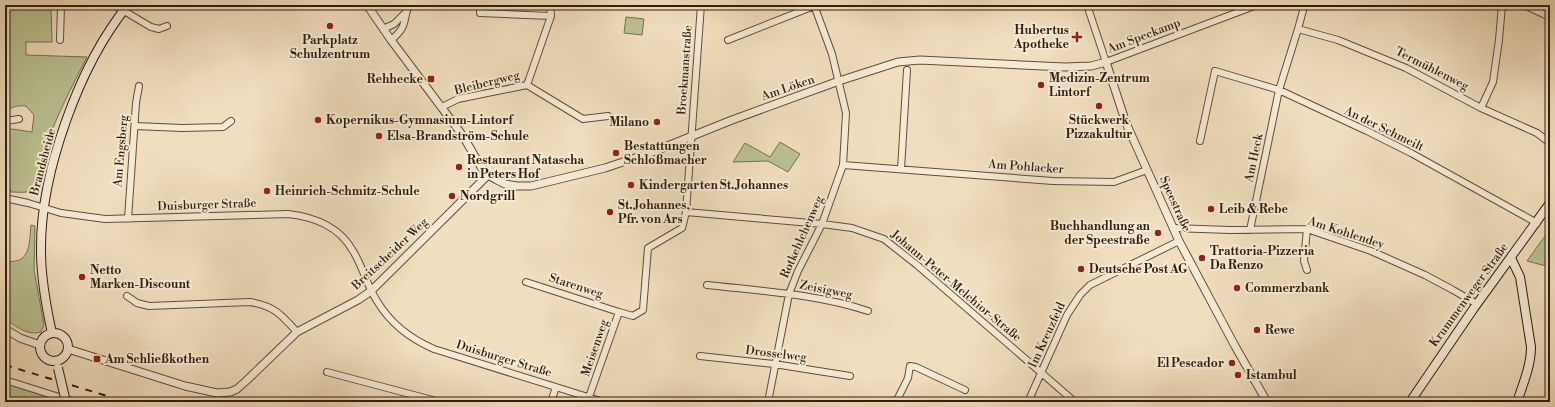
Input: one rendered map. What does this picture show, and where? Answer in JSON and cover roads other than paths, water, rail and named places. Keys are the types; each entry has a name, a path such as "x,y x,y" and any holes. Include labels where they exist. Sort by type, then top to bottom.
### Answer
{"main road":[{"name":"Brandsheide","path":"52,333 42,286 40,250 44,207 55,157 72,104 89,68 112,26 125,8"},
{"name":"Krummenweger Straße","path":"1410,402 1477,304 1550,203"},
{"path":"1511,258 1520,277 1531,347 1528,371 1517,402"},
{"path":"57,365 64,357 68,349 68,344 64,337 60,334 52,333 44,337 40,344 40,350 46,359 57,365 66,402"}],"street":[{"path":"60,40 61,5"},
{"path":"114,5 125,8 151,27 159,29 167,26"},
{"path":"367,5 391,40 463,136 481,167 488,175"},
{"path":"480,5 480,13 550,16"},
{"name":"Bleibergweg","path":"442,107 458,99 527,85 550,16 550,5"},
{"name":"Broekmanstraße","path":"692,137 701,5"},
{"name":"Speestraße","path":"1087,5 1126,123 1173,228 1235,346 1267,402"},
{"name":"Am Speckamp","path":"1106,62 1257,5"},
{"path":"1481,108 1493,82 1502,5"},
{"path":"1524,5 1550,17"},
{"path":"728,40 814,6"},
{"name":"Rotkehlchenweg","path":"768,402 774,364 789,294 798,271 822,224 843,165 846,112 832,54 814,6"},
{"path":"1279,90 1304,7"},
{"path":"383,29 394,24 407,8"},
{"path":"391,40 401,32 405,23 407,8"},
{"name":"Termühlenweg","path":"1298,29 1338,40 1406,68 1481,108 1538,133 1550,143"},
{"name":"Am Löken","path":"488,175 505,184 531,186 605,168 692,137 732,120 839,81 907,60 1066,67 1091,66 1106,62"},
{"path":"901,169 906,70"},
{"name":"An der Schmeilt","path":"1200,141 1215,71 1279,90 1411,153 1537,223"},
{"path":"527,85 583,119 608,116"},
{"name":"Am Engsberg","path":"128,219 134,126 139,86"},
{"name":"Am Heck","path":"1250,230 1279,90"},
{"path":"5,121 19,119"},
{"path":"134,126 182,128 222,127 231,121"},
{"name":"Meisenweg","path":"589,397 619,312 633,316 643,310 648,248 682,228 686,212 687,183 692,137"},
{"name":"Am Pohlacker","path":"843,165 1053,180 1114,182 1147,170"},
{"name":"Breitscheider Weg","path":"68,349 185,386 224,394 237,389 297,332 358,300 371,290 488,175"},
{"name":"Duisburger Straße","path":"5,198 44,207 61,213 105,219 288,214 313,218 325,223 345,239 354,252 377,302 398,326 422,344 604,402"},
{"name":"Johann-Peter-Melchior-Straße","path":"686,212 852,228 871,233 884,239 923,270 1075,402"},
{"name":"Am Kohlendey","path":"1173,228 1250,230 1307,229 1371,251 1425,275 1477,304"},
{"path":"1307,229 1304,261 1307,270"},
{"name":"Im Kreuzfeld","path":"1028,402 1067,315 1080,295 1090,286 1179,241"},
{"name":"Starenweg","path":"526,282 619,312"},
{"name":"Zeisigweg","path":"707,285 789,294 846,303 868,311"},
{"path":"127,296 137,303 149,306 250,302 260,304 271,307 278,312 297,332"},
{"path":"5,329 20,338 40,344"},
{"name":"Drosselweg","path":"700,356 774,364 850,376"},
{"path":"896,402 908,378 910,366 916,367 964,390"},
{"path":"327,372 440,402"},
{"path":"5,380 75,402"},
{"path":"552,402 556,387"}],"railway":[{"path":"5,365 127,402"}],"place":[{"name":"Parkplatz Schulzentrum","path":"330,26"},
{"name":"Hubertus Apotheke","path":"1077,37"},
{"name":"Rehhecke","path":"431,79"},
{"name":"Medizin-Zentrum Lintorf","path":"1041,85"},
{"name":"Stückwerk Pizzakultur","path":"1099,106"},
{"name":"Kopernikus-Gymnasium-Lintorf","path":"318,120"},
{"name":"Milano","path":"657,122"},
{"name":"Elsa-Brandström-Schule","path":"379,136"},
{"name":"Bestattungen Schloßmacher","path":"616,153"},
{"name":"Restaurant Natascha in Peters Hof","path":"459,167"},
{"name":"Kindergarten St. Johannes","path":"631,185"},
{"name":"Heinrich-Schmitz-Schule","path":"267,191"},
{"name":"Nordgrill","path":"452,196"},
{"name":"Leib & Rebe","path":"1211,209"},
{"name":"St. Johannes, Pfr. von Ars","path":"610,212"},
{"name":"Buchhandlung an der Speestraße","path":"1158,233"},
{"name":"Trattoria-Pizzeria Da Renzo","path":"1202,258"},
{"name":"Deutsche Post AG","path":"1081,269"},
{"name":"Netto Marken-Discount","path":"82,277"},
{"name":"Commerzbank","path":"1237,288"},
{"name":"Rewe","path":"1257,330"},
{"name":"Am Schließkothen","path":"97,359"},
{"name":"El Pescador","path":"1232,363"},
{"name":"Istambul","path":"1238,375"}]}
